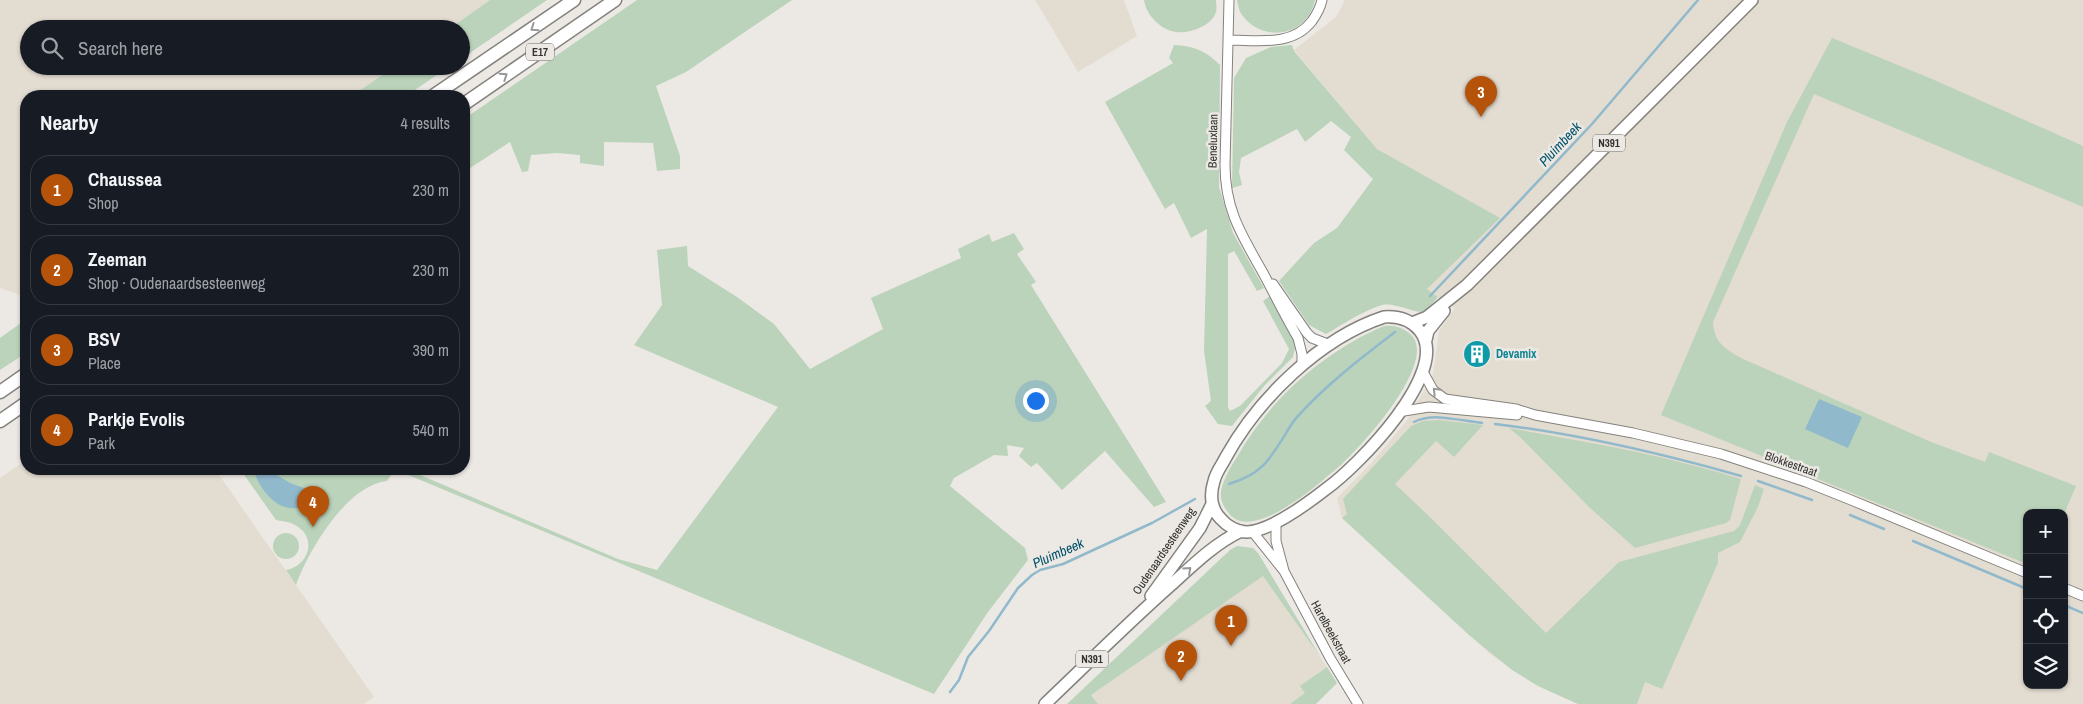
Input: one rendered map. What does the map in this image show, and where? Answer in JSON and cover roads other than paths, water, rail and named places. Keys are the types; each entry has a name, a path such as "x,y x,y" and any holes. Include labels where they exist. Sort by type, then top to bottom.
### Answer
{"highway":[{"name":"E17","path":"470,71 574,0"},
{"name":"E17","path":"470,100 615,0"},
{"name":"E17","path":"442,90 464,75"},
{"path":"0,392 20,378"},
{"path":"0,421 20,407"}],"main road":[{"name":"N391","path":"1247,531 1276,522 1314,499 1366,454 1400,410 1422,372 1427,356 1426,340 1428,331 1433,323 1467,285 1752,0"},
{"name":"N391","path":"1212,504 1215,478 1231,447 1259,408 1302,365 1330,345 1384,317 1402,318 1412,323 1428,317 1467,285"},
{"path":"1412,323 1426,340"},
{"path":"1212,504 1221,520 1231,528 1247,531"},
{"name":"Oudenaardsesteenweg","path":"1138,614 1200,528 1212,504"},
{"name":"Oudenaardsesteenweg","path":"1045,704 1138,614 1216,545 1247,531"}],"street":[{"name":"Beneluxlaan","path":"1229,0 1226,191 1234,220 1298,338 1302,354 1302,365"},
{"path":"1228,40 1279,40 1291,38 1304,31 1320,9 1322,0"},
{"name":"Beneluxlaan","path":"1263,273 1272,282 1307,333 1312,338 1330,345"},
{"name":"Blokkestraat","path":"1422,372 1433,390 1445,399 1516,410 1674,442 1766,468 1851,500 2023,570"},
{"name":"Blokkestraat","path":"1400,410 1429,407 1535,415"},
{"name":"Harelbeekstraat","path":"1276,522 1276,541 1284,571 1330,658 1358,704"},
{"name":"Harelbeekstraat","path":"1247,531 1284,571"},
{"path":"2068,590 2083,596"}],"water":[{"path":"1819,399 1862,417 1848,448 1805,429"},
{"path":"277,475 290,483 320,494 301,507 284,507 270,498 256,476"}],"waterway":[{"name":"Pluimbeek","path":"1430,296 1592,124 1698,0"},
{"name":"Pluimbeek","path":"1229,484 1249,476 1263,466 1274,453 1294,420 1309,404 1395,332"},
{"path":"1414,422 1439,417 1482,423"},
{"path":"1495,424 1619,445 1741,476"},
{"path":"1758,481 1812,500"},
{"name":"Pluimbeek","path":"950,692 959,680 968,657 989,631 1018,588 1032,575 1040,570 1063,564 1152,523 1195,499"},
{"path":"1850,515 1884,529"},
{"path":"1913,541 2023,587"},
{"path":"2068,607 2083,613"}],"place":[{"name":"BSV","path":"1481,117"},
{"name":"Devamix","path":"1477,354"},
{"name":"Parkje Evolis","path":"313,527"},
{"name":"Chaussea","path":"1231,646"},
{"name":"Zeeman","path":"1181,681"}]}
